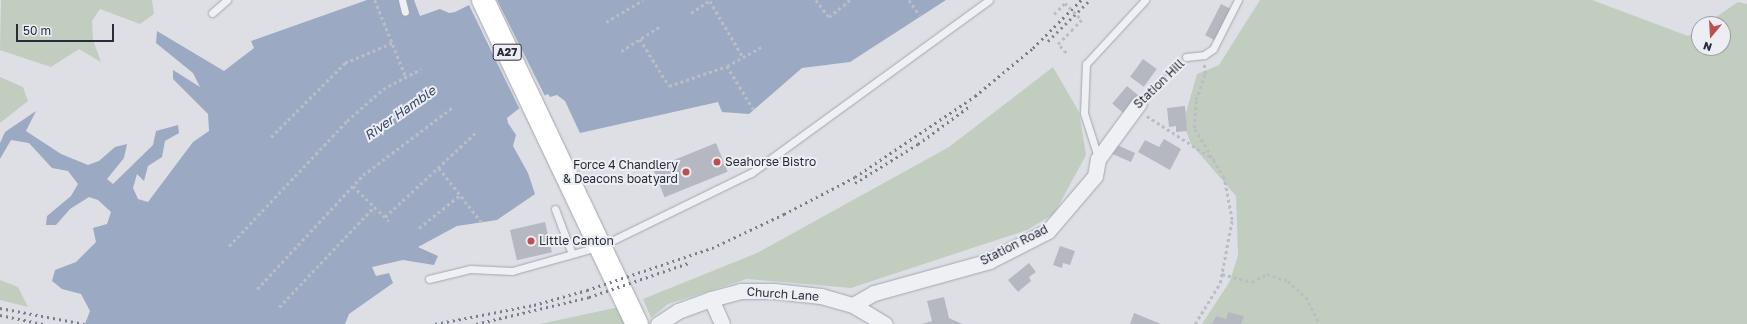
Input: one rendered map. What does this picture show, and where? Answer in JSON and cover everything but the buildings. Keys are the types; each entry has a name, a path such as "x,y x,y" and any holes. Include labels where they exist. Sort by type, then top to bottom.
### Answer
{"main road":[{"name":"A27","path":"482,0 637,324"}],"street":[{"name":"Station Hill","path":"1098,159 1136,105"},
{"name":"Station Road","path":"853,305 874,293 989,262 1048,231 1095,176 1098,159"},
{"name":"Church Lane","path":"658,324 678,311 711,299 740,291 774,291 821,296 853,305 885,324"},
{"path":"711,299 722,324"}],"lane":[{"path":"212,13 227,0"},
{"path":"402,0 405,12"},
{"path":"429,279 470,269 512,271 601,246 751,173 989,0"},
{"path":"1098,159 1084,113 1086,64 1145,0"},
{"path":"1204,54 1213,49 1238,0"},
{"name":"Station Hill","path":"1186,57 1204,54"},
{"path":"555,209 572,254"}],"path":[{"path":"375,0 406,77"},
{"path":"606,22 643,0"},
{"path":"691,13 710,0 743,57"},
{"path":"816,0 829,17 850,0"},
{"path":"909,0 920,16"},
{"path":"1054,14 1065,3 1082,20 1058,44 1066,53"},
{"path":"621,51 659,27"},
{"path":"640,39 669,86 727,66 761,47"},
{"path":"272,137 344,63 392,43"},
{"path":"1195,324 1220,283 1232,220 1224,178 1215,160 1194,128 1196,100 1205,74 1204,54"},
{"name":"Station Hill","path":"1136,105 1173,67 1186,57"},
{"path":"727,66 754,110"},
{"path":"229,246 347,121 383,89 422,69"},
{"path":"1136,105 1215,160"},
{"path":"257,289 363,175 453,107"},
{"path":"385,217 475,133"},
{"path":"438,168 483,224"},
{"path":"353,186 389,222"},
{"path":"419,228 460,195"},
{"path":"279,307 374,206"},
{"path":"1222,274 1252,282 1267,274 1288,281 1306,297 1320,324"}],"green space":[{"path":"1,0 152,0 154,14 140,24 100,9 92,21 93,40 101,62 79,49 51,67 0,50"},
{"path":"1260,0 1592,0 1688,36 1691,34 1691,56 1731,56 1731,16 1718,16 1738,2 1747,4 1747,324 1202,324 1230,281 1238,255 1236,196 1191,144 1183,123 1197,74 1219,65"},
{"path":"1053,67 1079,112 1086,155 1054,214 1027,230 851,288 747,279 668,304 651,318 643,299 757,253 949,147"},
{"path":"0,77 23,87 28,101 0,123"},
{"path":"0,280 18,287 28,307 0,300"},
{"path":"619,307 624,324 540,324"}],"water":[{"name":"River Hamble","path":"367,0 414,0 420,16 440,9 449,13 455,12 479,0 946,0 850,62 802,68 749,114 722,112 718,102 580,133 565,101 557,95 550,97 548,94 517,110 507,118 508,123 516,135 513,146 528,173 535,194 497,220 457,226 418,247 438,256 434,265 403,260 372,267 376,276 389,273 393,283 349,314 345,324 85,324 90,311 81,294 62,289 52,281 55,270 76,262 96,242 93,228 107,224 111,212 98,200 89,197 70,209 56,225 46,225 47,216 71,196 78,184 68,171 52,168 29,143 11,140 0,159 0,143 5,132 36,111 26,131 61,154 88,165 99,161 115,147 127,144 124,158 107,179 113,184 153,145 156,131 178,125 179,133 165,141 162,157 148,166 144,181 137,174 133,188 138,199 148,202 193,142 209,131 208,114 173,79 173,70 200,87 193,73 156,43 157,31 224,71 254,48 251,41"}],"pier":[{"path":"475,0 497,0 546,98 520,110 468,3"}],"railway":[{"path":"435,324 534,305 587,290 712,248 784,214 855,177 975,96 1033,48 1081,0"},
{"path":"1048,41 1090,0"},
{"path":"855,183 918,144 971,105"},
{"path":"476,324 589,297 691,262"},
{"path":"0,308 85,324"},
{"path":"0,315 43,324"}],"place":[{"name":"Seahorse Bistro","path":"717,162"},
{"name":"Force 4 Chandlery & Deacons boatyard","path":"686,172"},
{"name":"Little Canton","path":"531,241"}]}
